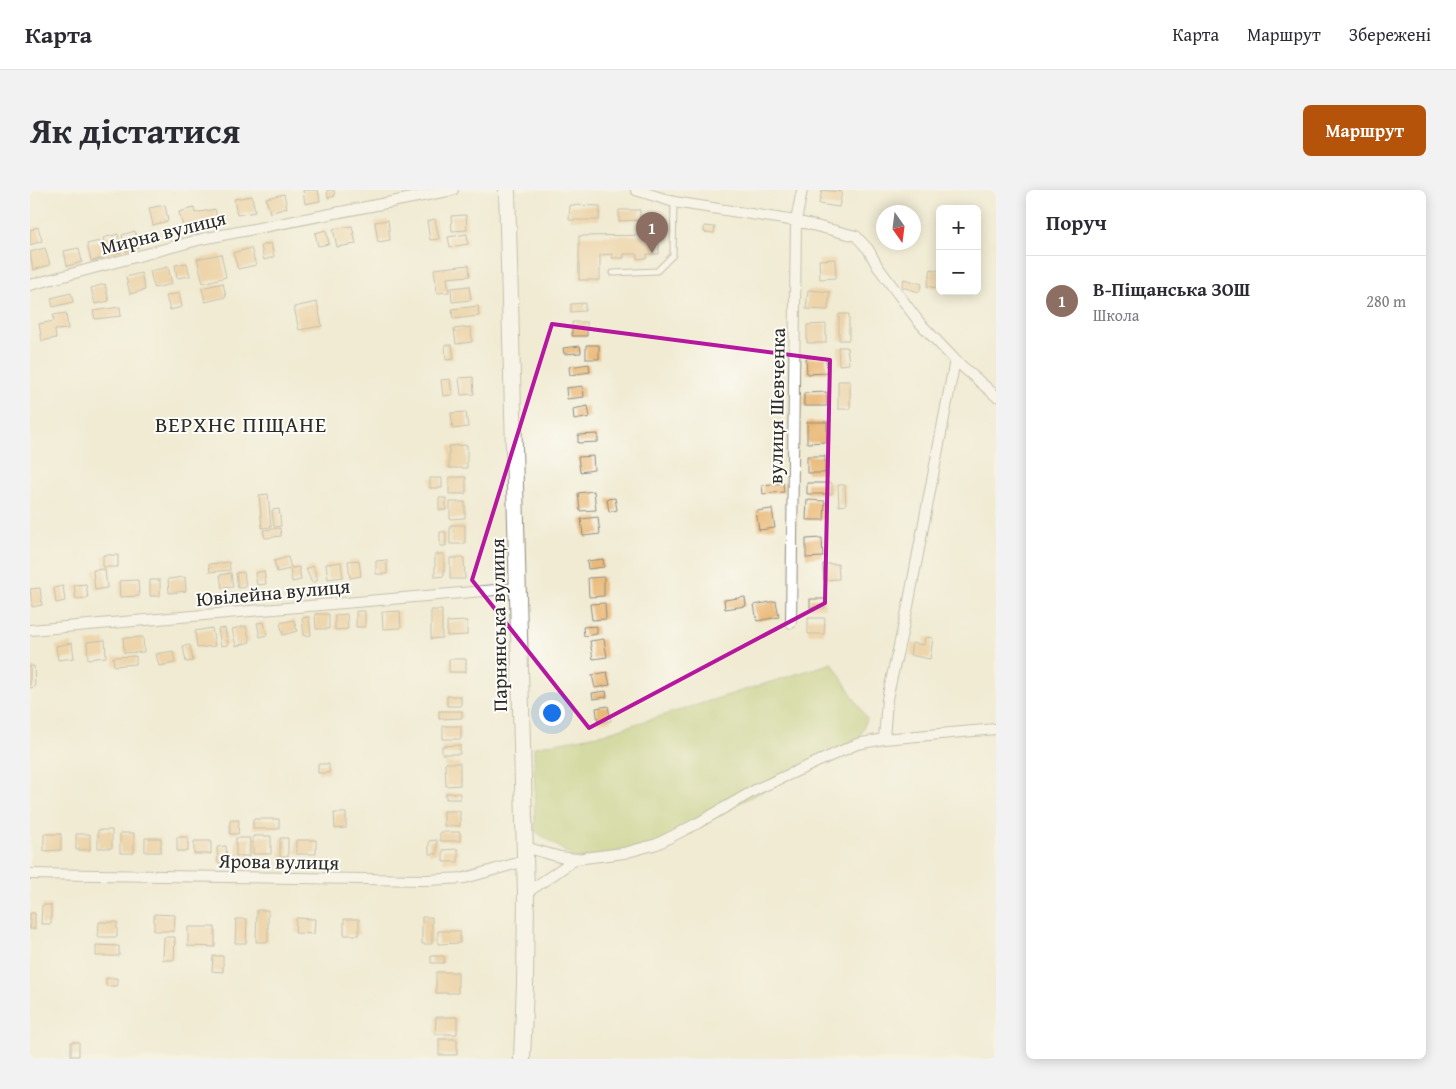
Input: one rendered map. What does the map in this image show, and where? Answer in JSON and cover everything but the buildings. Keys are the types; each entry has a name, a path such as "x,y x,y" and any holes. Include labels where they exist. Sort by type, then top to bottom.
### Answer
{"main road":[{"name":"Парнянська вулиця","path":"507,190 526,894 522,1059"}],"street":[{"name":"Мирна вулиця","path":"30,285 202,239 453,190"},
{"path":"636,190 674,202 796,221 856,236 868,249 878,267 919,322 955,360 996,396"},
{"name":"вулиця Шевченка","path":"791,623 796,221 802,190"},
{"path":"884,739 887,699 912,587 955,360"},
{"name":"Ювілейна вулиця","path":"30,630 518,588"},
{"path":"525,854 576,859 624,853 658,844 760,787 857,744 884,739 996,729"},
{"name":"Ярова вулиця","path":"30,874 426,880 465,878 525,854"},
{"path":"526,894 576,859"}],"lane":[{"path":"612,273 657,271 673,255 674,202"}],"highlighted area":[{"path":"552,324 830,360 825,603 589,728 472,580"}],"green space":[{"path":"832,663 867,719 857,744 657,844 576,859 535,831 534,747 603,734"}],"place":[{"name":"В-Піщанська ЗОШ","path":"652,253"}],"district":[{"name":"ВЕРХНЄ ПІЩАНЕ","path":"241,424"}]}
